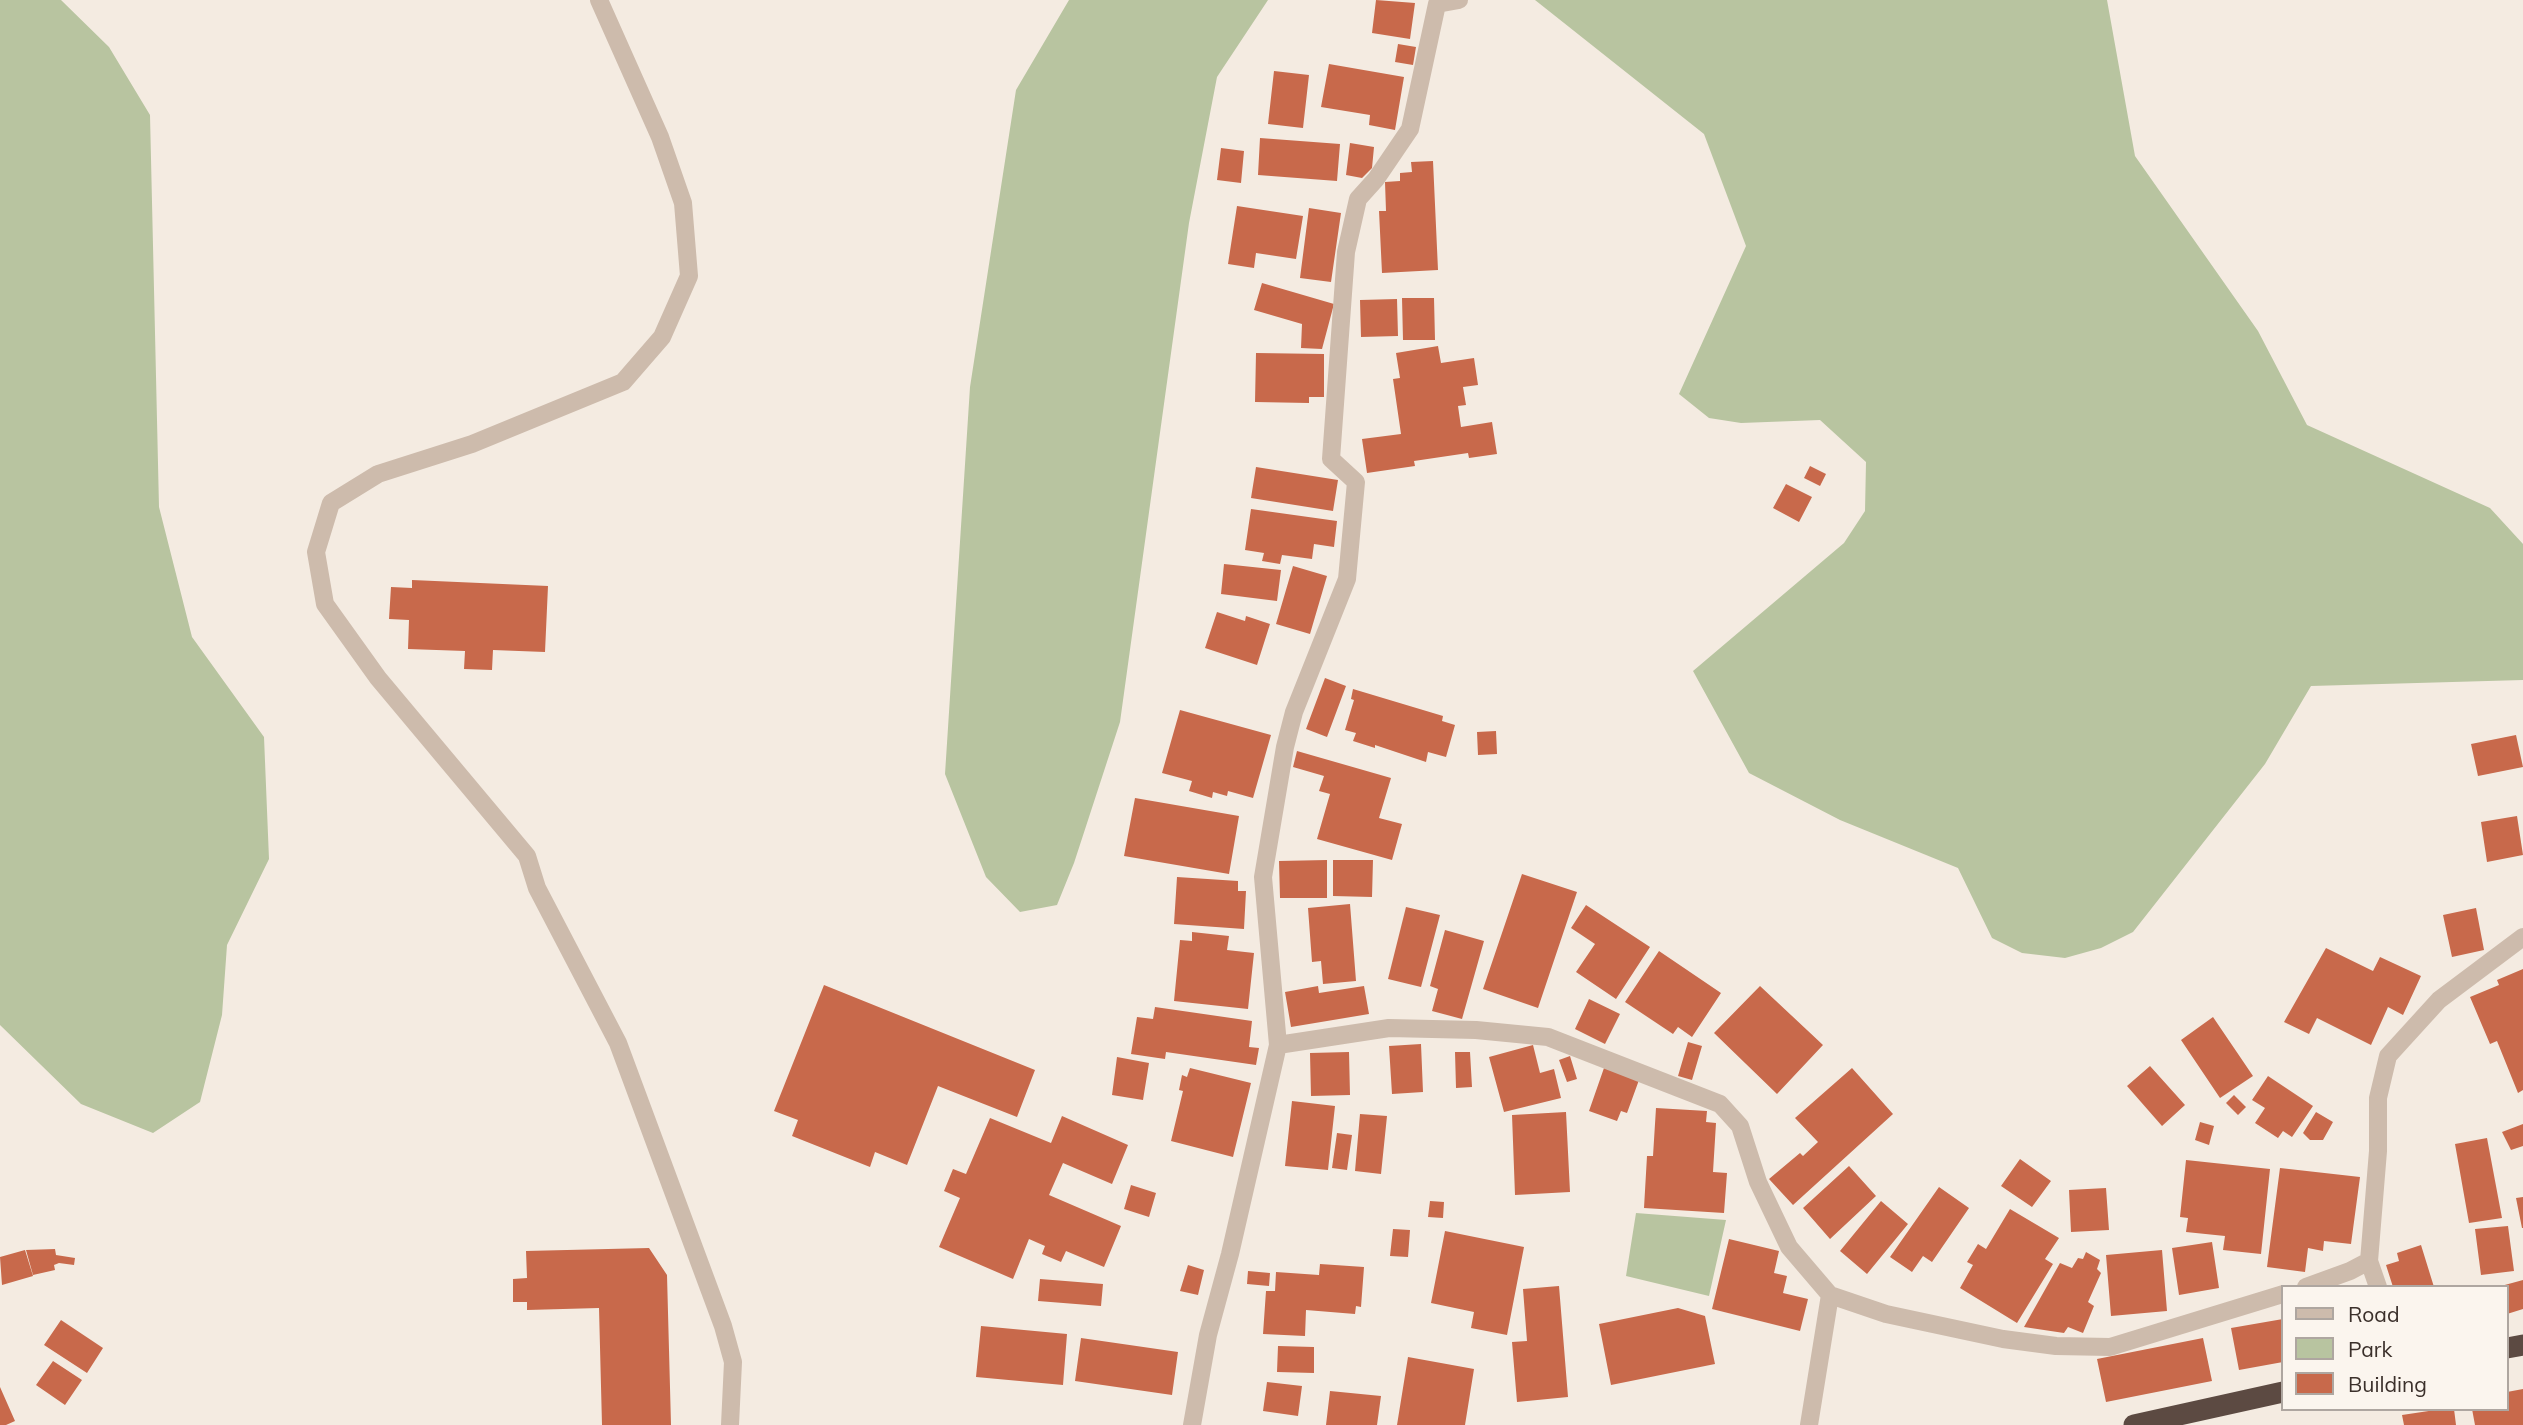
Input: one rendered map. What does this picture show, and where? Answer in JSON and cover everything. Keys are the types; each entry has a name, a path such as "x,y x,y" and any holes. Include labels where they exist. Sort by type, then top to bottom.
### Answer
{"highway":[{"path":"2134,1425 2282,1392"}],"street":[{"path":"599,0 660,137 683,203 689,276 662,337 623,382 472,444 378,474 331,503 316,552 325,604 378,678 527,856 537,888 618,1043 723,1326 733,1362 730,1425"},
{"path":"1192,1425 1208,1335 1230,1254 1278,1045 1263,877 1285,747 1294,712 1346,579 1356,482 1331,458 1346,252 1358,199 1376,179 1410,129 1437,4 1459,0"},
{"path":"2377,1285 2369,1261 2378,1151 2378,1098 2388,1056 2439,1000 2523,937"},
{"path":"1278,1045 1389,1028 1476,1030 1548,1037 1720,1104 1740,1126 1758,1182 1789,1247 1830,1295 1885,1314 2003,1339 2056,1346 2110,1347 2282,1294"},
{"path":"2312,1285 2369,1261"},
{"path":"1809,1425 1830,1295"}],"green space":[{"path":"0,0 61,0 109,47 150,115 159,507 192,637 264,737 269,859 227,945 222,1015 200,1102 153,1133 81,1104 0,1025"},
{"path":"1069,0 1268,0 1217,77 1189,223 1120,722 1074,863 1057,905 1020,912 986,877 945,774 970,387 1016,90"},
{"path":"1535,0 2107,0 2135,156 2258,331 2307,425 2490,508 2523,544 2523,680 2311,686 2265,764 2133,932 2101,948 2065,958 2022,953 1992,938 1958,868 1840,820 1749,773 1693,671 1844,543 1865,511 1866,462 1820,420 1741,423 1709,418 1679,394 1746,246 1704,134"},
{"path":"1636,1213 1726,1220 1709,1296 1626,1276"}],"building":[{"path":"1376,0 1415,3 1410,39 1372,33"},
{"path":"1398,44 1416,47 1413,65 1395,62"},
{"path":"1329,64 1404,77 1395,130 1369,125 1370,115 1321,107"},
{"path":"1274,71 1309,75 1303,128 1268,124"},
{"path":"1260,138 1340,144 1337,181 1258,175"},
{"path":"1350,143 1374,147 1372,168 1362,178 1346,175"},
{"path":"1221,148 1244,151 1241,183 1217,180"},
{"path":"1433,161 1438,270 1382,273 1379,211 1386,211 1385,182 1400,181 1400,173 1412,172 1411,162"},
{"path":"1237,206 1303,216 1296,259 1256,253 1254,268 1228,264"},
{"path":"1309,208 1341,213 1331,282 1300,278"},
{"path":"1262,283 1334,304 1322,349 1301,348 1302,324 1254,310"},
{"path":"1402,298 1434,298 1435,340 1403,340"},
{"path":"1397,299 1398,336 1361,337 1360,300"},
{"path":"1438,346 1441,363 1474,358 1478,385 1463,387 1466,405 1458,406 1461,427 1492,422 1497,454 1469,458 1468,453 1414,461 1415,466 1367,473 1362,439 1401,434 1393,379 1400,378 1396,353"},
{"path":"1256,353 1324,354 1324,397 1309,397 1309,403 1255,402"},
{"path":"1810,466 1826,474 1820,486 1804,478"},
{"path":"1256,467 1338,480 1333,511 1251,498"},
{"path":"1786,484 1812,497 1799,522 1773,508"},
{"path":"1251,509 1337,521 1334,547 1314,544 1312,559 1282,555 1280,564 1262,561 1264,553 1245,550"},
{"path":"1224,564 1281,570 1277,601 1221,594"},
{"path":"1293,566 1327,576 1310,634 1276,624"},
{"path":"412,580 548,586 545,652 493,650 492,670 464,669 465,651 408,649 409,620 389,619 391,587 412,588"},
{"path":"1217,612 1245,621 1246,616 1270,624 1257,665 1205,648"},
{"path":"1325,678 1346,686 1327,737 1306,729"},
{"path":"1353,689 1443,716 1442,721 1455,725 1446,757 1428,752 1426,762 1375,745 1375,748 1353,741 1356,733 1345,730 1354,700 1351,699"},
{"path":"1180,710 1271,735 1253,798 1228,791 1227,796 1213,792 1212,798 1189,791 1192,781 1162,773"},
{"path":"1496,731 1497,754 1478,755 1477,732"},
{"path":"2516,735 2523,767 2478,776 2471,744"},
{"path":"1297,751 1391,778 1379,818 1402,824 1392,860 1317,839 1330,794 1319,791 1324,776 1293,767"},
{"path":"1135,798 1239,816 1229,874 1124,856"},
{"path":"2517,816 2523,855 2487,862 2481,822"},
{"path":"1327,860 1327,898 1280,898 1279,861"},
{"path":"1333,860 1373,860 1372,897 1333,896"},
{"path":"1522,874 1577,892 1538,1008 1483,989"},
{"path":"1177,877 1238,881 1238,891 1246,891 1244,929 1174,924"},
{"path":"1350,904 1356,981 1323,984 1321,961 1312,962 1308,908"},
{"path":"1586,905 1650,947 1616,999 1576,972 1595,944 1571,928"},
{"path":"1406,907 1440,915 1421,987 1388,979"},
{"path":"2476,908 2484,950 2452,957 2443,915"},
{"path":"1445,930 1484,941 1462,1019 1432,1011 1438,989 1430,986"},
{"path":"1192,932 1229,936 1227,950 1254,953 1248,1009 1174,1001 1180,940 1192,941"},
{"path":"2326,948 2373,971 2380,957 2421,976 2403,1015 2388,1007 2371,1045 2317,1018 2309,1034 2284,1022"},
{"path":"1659,951 1721,993 1692,1037 1678,1027 1673,1034 1625,1002"},
{"path":"2523,969 2523,1090 2518,1093 2497,1041 2490,1044 2470,997 2499,985 2497,980"},
{"path":"824,985 1035,1070 1017,1117 938,1086 907,1165 875,1152 870,1167 792,1136 798,1120 774,1111"},
{"path":"1318,986 1319,993 1364,986 1369,1014 1291,1027 1285,992"},
{"path":"1760,986 1823,1045 1777,1094 1714,1033"},
{"path":"1589,999 1620,1014 1605,1044 1575,1029"},
{"path":"1155,1007 1252,1021 1249,1047 1259,1048 1256,1065 1166,1052 1165,1059 1131,1054 1137,1017 1153,1019"},
{"path":"2213,1017 2253,1076 2220,1098 2181,1040"},
{"path":"1688,1042 1702,1046 1692,1080 1678,1076"},
{"path":"1421,1044 1423,1092 1392,1094 1389,1046"},
{"path":"1533,1045 1540,1073 1554,1069 1561,1098 1504,1112 1489,1057"},
{"path":"1349,1052 1350,1095 1311,1096 1310,1053"},
{"path":"1455,1052 1470,1052 1472,1087 1456,1088"},
{"path":"1570,1056 1577,1079 1567,1082 1559,1060"},
{"path":"1117,1057 1149,1063 1143,1100 1112,1095"},
{"path":"2150,1066 2185,1105 2162,1126 2127,1086"},
{"path":"1190,1068 1251,1083 1233,1157 1171,1141 1183,1091 1179,1090 1182,1075 1187,1077"},
{"path":"1604,1068 1639,1080 1627,1113 1621,1111 1617,1121 1589,1111"},
{"path":"1852,1068 1893,1114 1793,1205 1769,1179 1800,1153 1803,1156 1818,1142 1795,1118"},
{"path":"2268,1076 2313,1106 2292,1137 2283,1131 2278,1138 2255,1123 2265,1108 2252,1100"},
{"path":"2234,1095 2246,1107 2238,1115 2226,1103"},
{"path":"1292,1101 1335,1106 1328,1170 1285,1166"},
{"path":"1656,1108 1707,1111 1706,1122 1716,1123 1713,1172 1727,1173 1724,1213 1644,1208 1647,1156 1653,1156"},
{"path":"1566,1112 1570,1192 1515,1195 1512,1115"},
{"path":"2316,1112 2333,1122 2323,1140 2310,1140 2303,1133"},
{"path":"1360,1114 1387,1116 1381,1174 1355,1171"},
{"path":"1062,1116 1128,1145 1112,1184 1063,1163 1049,1195 1121,1226 1104,1267 1066,1251 1061,1262 1042,1254 1045,1246 1029,1239 1013,1279 939,1247 960,1198 944,1191 953,1169 966,1174 990,1118 1051,1143"},
{"path":"2200,1122 2214,1126 2209,1145 2195,1140"},
{"path":"2523,1124 2523,1146 2511,1150 2502,1132"},
{"path":"1337,1133 1352,1135 1347,1170 1332,1168"},
{"path":"2487,1138 2502,1218 2469,1223 2455,1144"},
{"path":"2020,1159 2051,1181 2032,1207 2001,1186"},
{"path":"2186,1160 2270,1169 2261,1254 2223,1250 2225,1236 2186,1232 2188,1218 2180,1217"},
{"path":"1849,1166 1876,1196 1830,1239 1803,1208"},
{"path":"2280,1168 2360,1177 2351,1244 2324,1241 2323,1251 2308,1248 2305,1272 2267,1267"},
{"path":"1131,1185 1156,1193 1149,1217 1124,1209"},
{"path":"1939,1187 1969,1208 1932,1262 1923,1256 1912,1272 1890,1257"},
{"path":"2106,1188 2109,1230 2071,1232 2069,1190"},
{"path":"2523,1197 2523,1228 2522,1228 2516,1198"},
{"path":"1430,1201 1444,1202 1443,1218 1428,1217"},
{"path":"1881,1201 1908,1224 1867,1274 1840,1251"},
{"path":"2010,1209 2059,1238 2045,1259 2053,1264 2017,1323 1960,1288 1973,1265 1967,1262 1978,1244 1986,1249"},
{"path":"2508,1226 2514,1271 2481,1275 2475,1229"},
{"path":"1393,1229 1410,1230 1408,1257 1390,1256"},
{"path":"1445,1231 1524,1247 1507,1335 1471,1328 1474,1312 1431,1303"},
{"path":"1729,1239 1779,1251 1774,1273 1787,1276 1783,1293 1808,1299 1800,1331 1712,1309"},
{"path":"2212,1242 2219,1288 2179,1295 2172,1248"},
{"path":"2421,1245 2433,1285 2392,1285 2386,1265 2399,1261 2397,1253"},
{"path":"649,1248 667,1275 671,1425 602,1425 599,1308 527,1310 527,1302 513,1302 513,1279 527,1278 526,1251"},
{"path":"55,1249 56,1255 75,1258 74,1265 59,1263 54,1265 55,1270 33,1275 26,1250"},
{"path":"25,1250 33,1276 2,1285 0,1257"},
{"path":"2162,1250 2167,1311 2111,1316 2106,1255"},
{"path":"2086,1252 2100,1260 2097,1269 2101,1273 2088,1302 2094,1306 2083,1333 2068,1327 2064,1333 2024,1327 2060,1263 2072,1268 2078,1258 2083,1259"},
{"path":"1320,1264 1364,1267 1361,1307 1356,1306 1355,1314 1306,1310 1305,1336 1263,1334 1266,1291 1275,1291 1276,1272 1319,1275"},
{"path":"1188,1265 1204,1270 1198,1295 1180,1291"},
{"path":"1248,1271 1270,1273 1269,1286 1247,1284"},
{"path":"1040,1279 1103,1284 1101,1306 1038,1301"},
{"path":"2523,1280 2523,1309 2509,1313 2509,1285 2505,1285"},
{"path":"1559,1286 1568,1397 1517,1402 1512,1342 1527,1341 1523,1289"},
{"path":"1678,1308 1705,1316 1715,1364 1611,1385 1599,1324"},
{"path":"2282,1319 2282,1362 2239,1370 2231,1328"},
{"path":"61,1320 103,1348 87,1373 44,1345"},
{"path":"981,1326 1067,1334 1063,1385 976,1377"},
{"path":"1081,1338 1178,1352 1172,1395 1075,1381"},
{"path":"2203,1338 2212,1381 2106,1402 2097,1359"},
{"path":"1278,1346 1314,1347 1314,1373 1277,1372"},
{"path":"1408,1357 1474,1369 1465,1425 1397,1425"},
{"path":"53,1361 82,1380 65,1405 36,1385"},
{"path":"1267,1382 1302,1386 1298,1416 1263,1411"},
{"path":"0,1387 15,1421 6,1425 0,1425"},
{"path":"2523,1389 2523,1425 2475,1425 2472,1411 2509,1411 2509,1392"},
{"path":"1330,1391 1381,1396 1377,1425 1326,1425"},
{"path":"2454,1411 2456,1425 2404,1425 2402,1415"}]}
